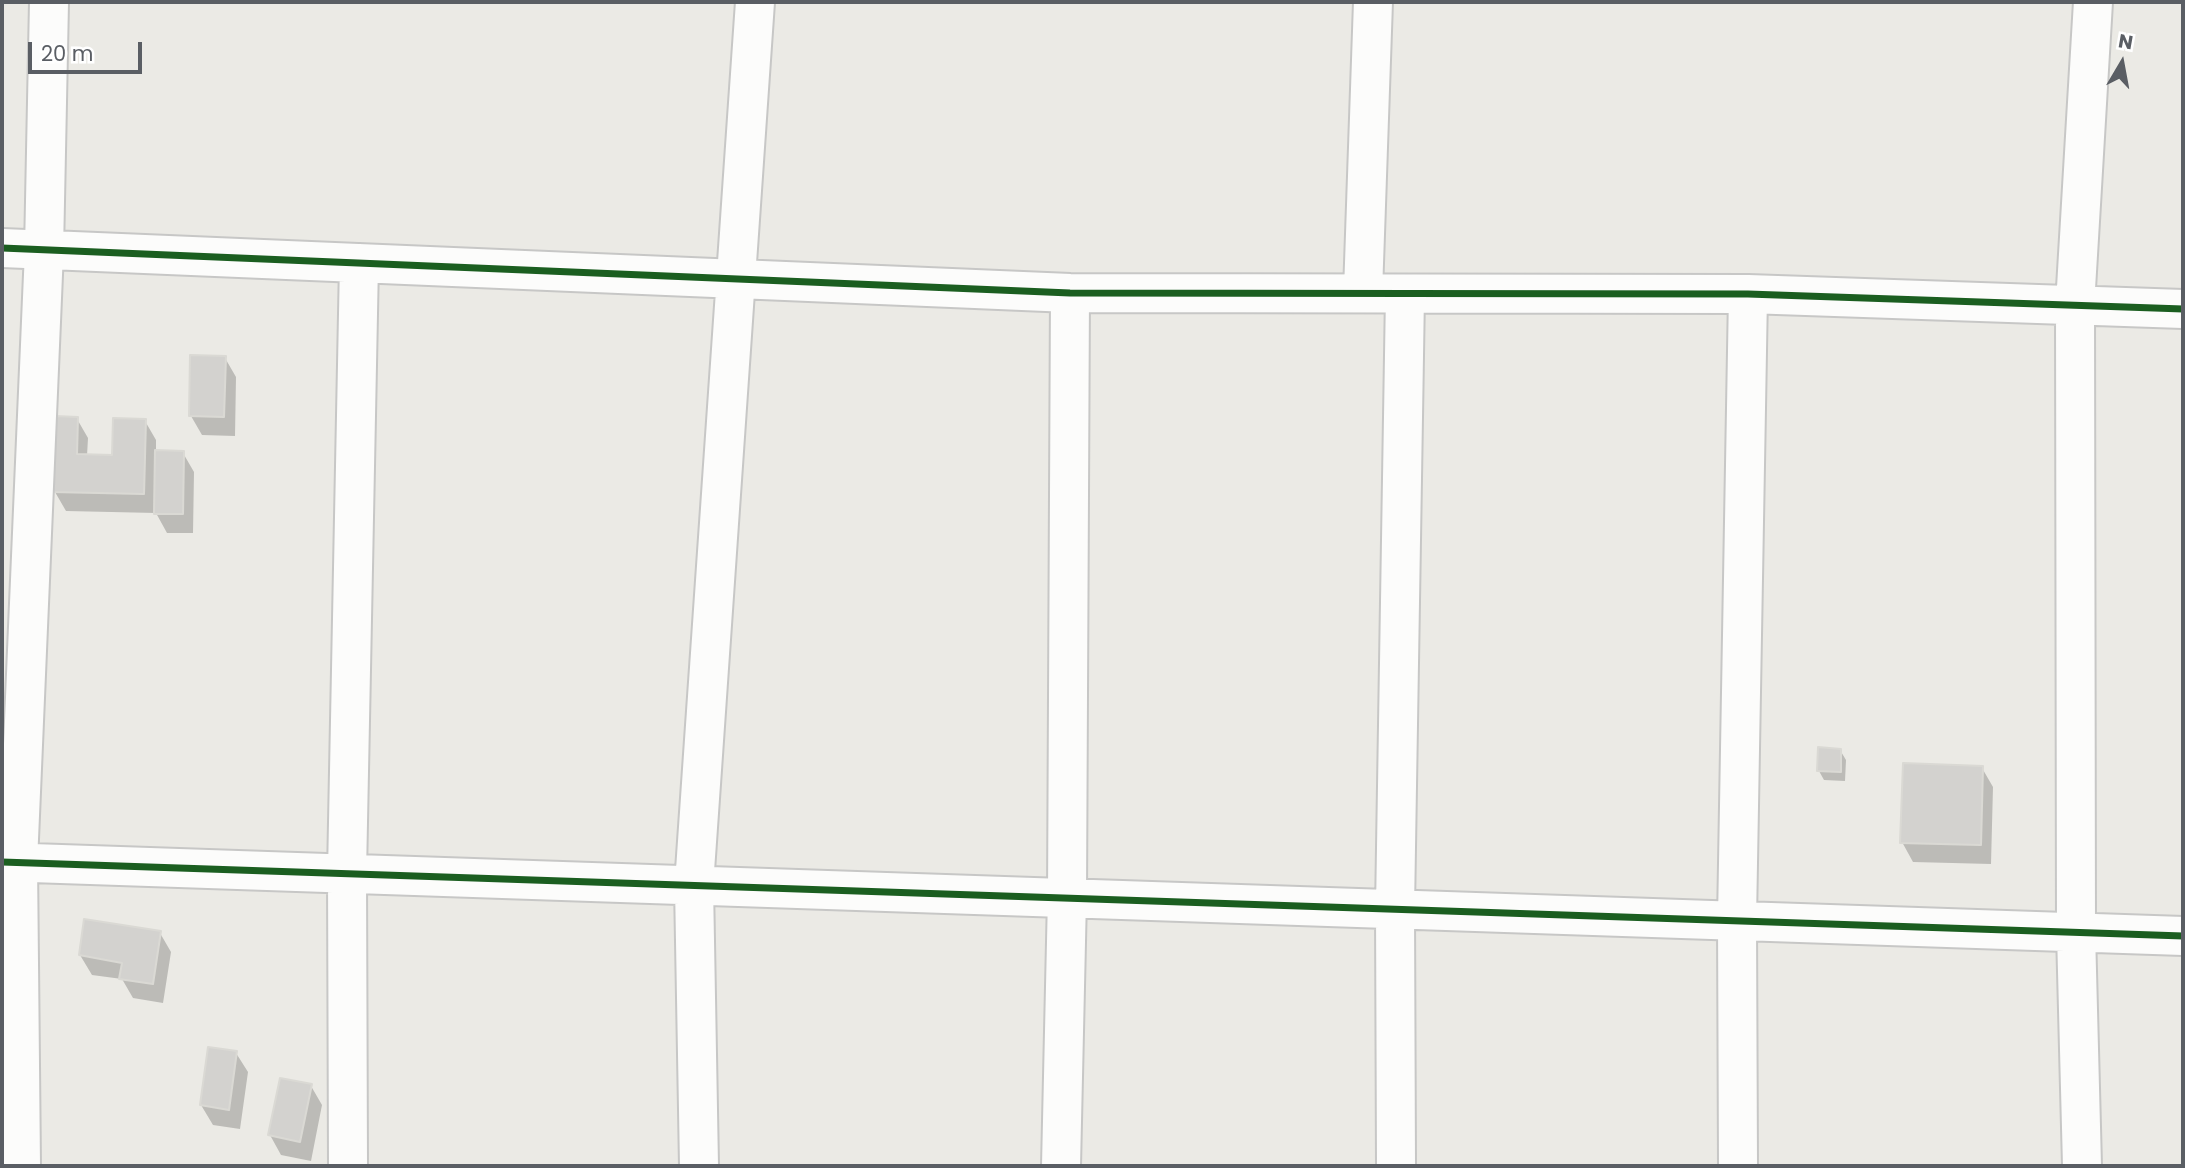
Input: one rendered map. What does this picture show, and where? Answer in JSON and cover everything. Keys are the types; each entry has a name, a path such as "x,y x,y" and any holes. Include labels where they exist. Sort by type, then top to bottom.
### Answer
{"street":[{"path":"20,1166 10,862 44,251 50,2"},
{"path":"699,1166 694,885 755,2"},
{"path":"1363,292 1373,2"},
{"path":"2082,1166 2076,932 2075,305 2093,2"},
{"path":"2,248 1070,293 1748,294 2183,309"},
{"path":"348,1166 348,873 359,263"},
{"path":"1061,1166 1067,897 1070,293"},
{"path":"1396,1166 1395,909 1405,294"},
{"path":"1738,1166 1737,920 1748,294"},
{"path":"10,862 2183,936"}],"building":[{"path":"190,355 226,356 224,417 189,416"},
{"path":"55,416 78,417 77,454 112,455 113,418 146,419 144,494 53,492"},
{"path":"155,450 184,451 183,514 154,514"},
{"path":"1818,747 1841,749 1841,772 1817,771"},
{"path":"1903,763 1983,766 1981,845 1900,843"},
{"path":"84,919 161,931 153,984 119,979 122,963 79,955"},
{"path":"208,1047 237,1051 229,1110 200,1105"},
{"path":"280,1078 312,1084 300,1142 268,1135"}],"cycle path":[{"path":"2,248 1070,293 1748,294 2183,309"},
{"path":"2,862 2183,936"}]}
